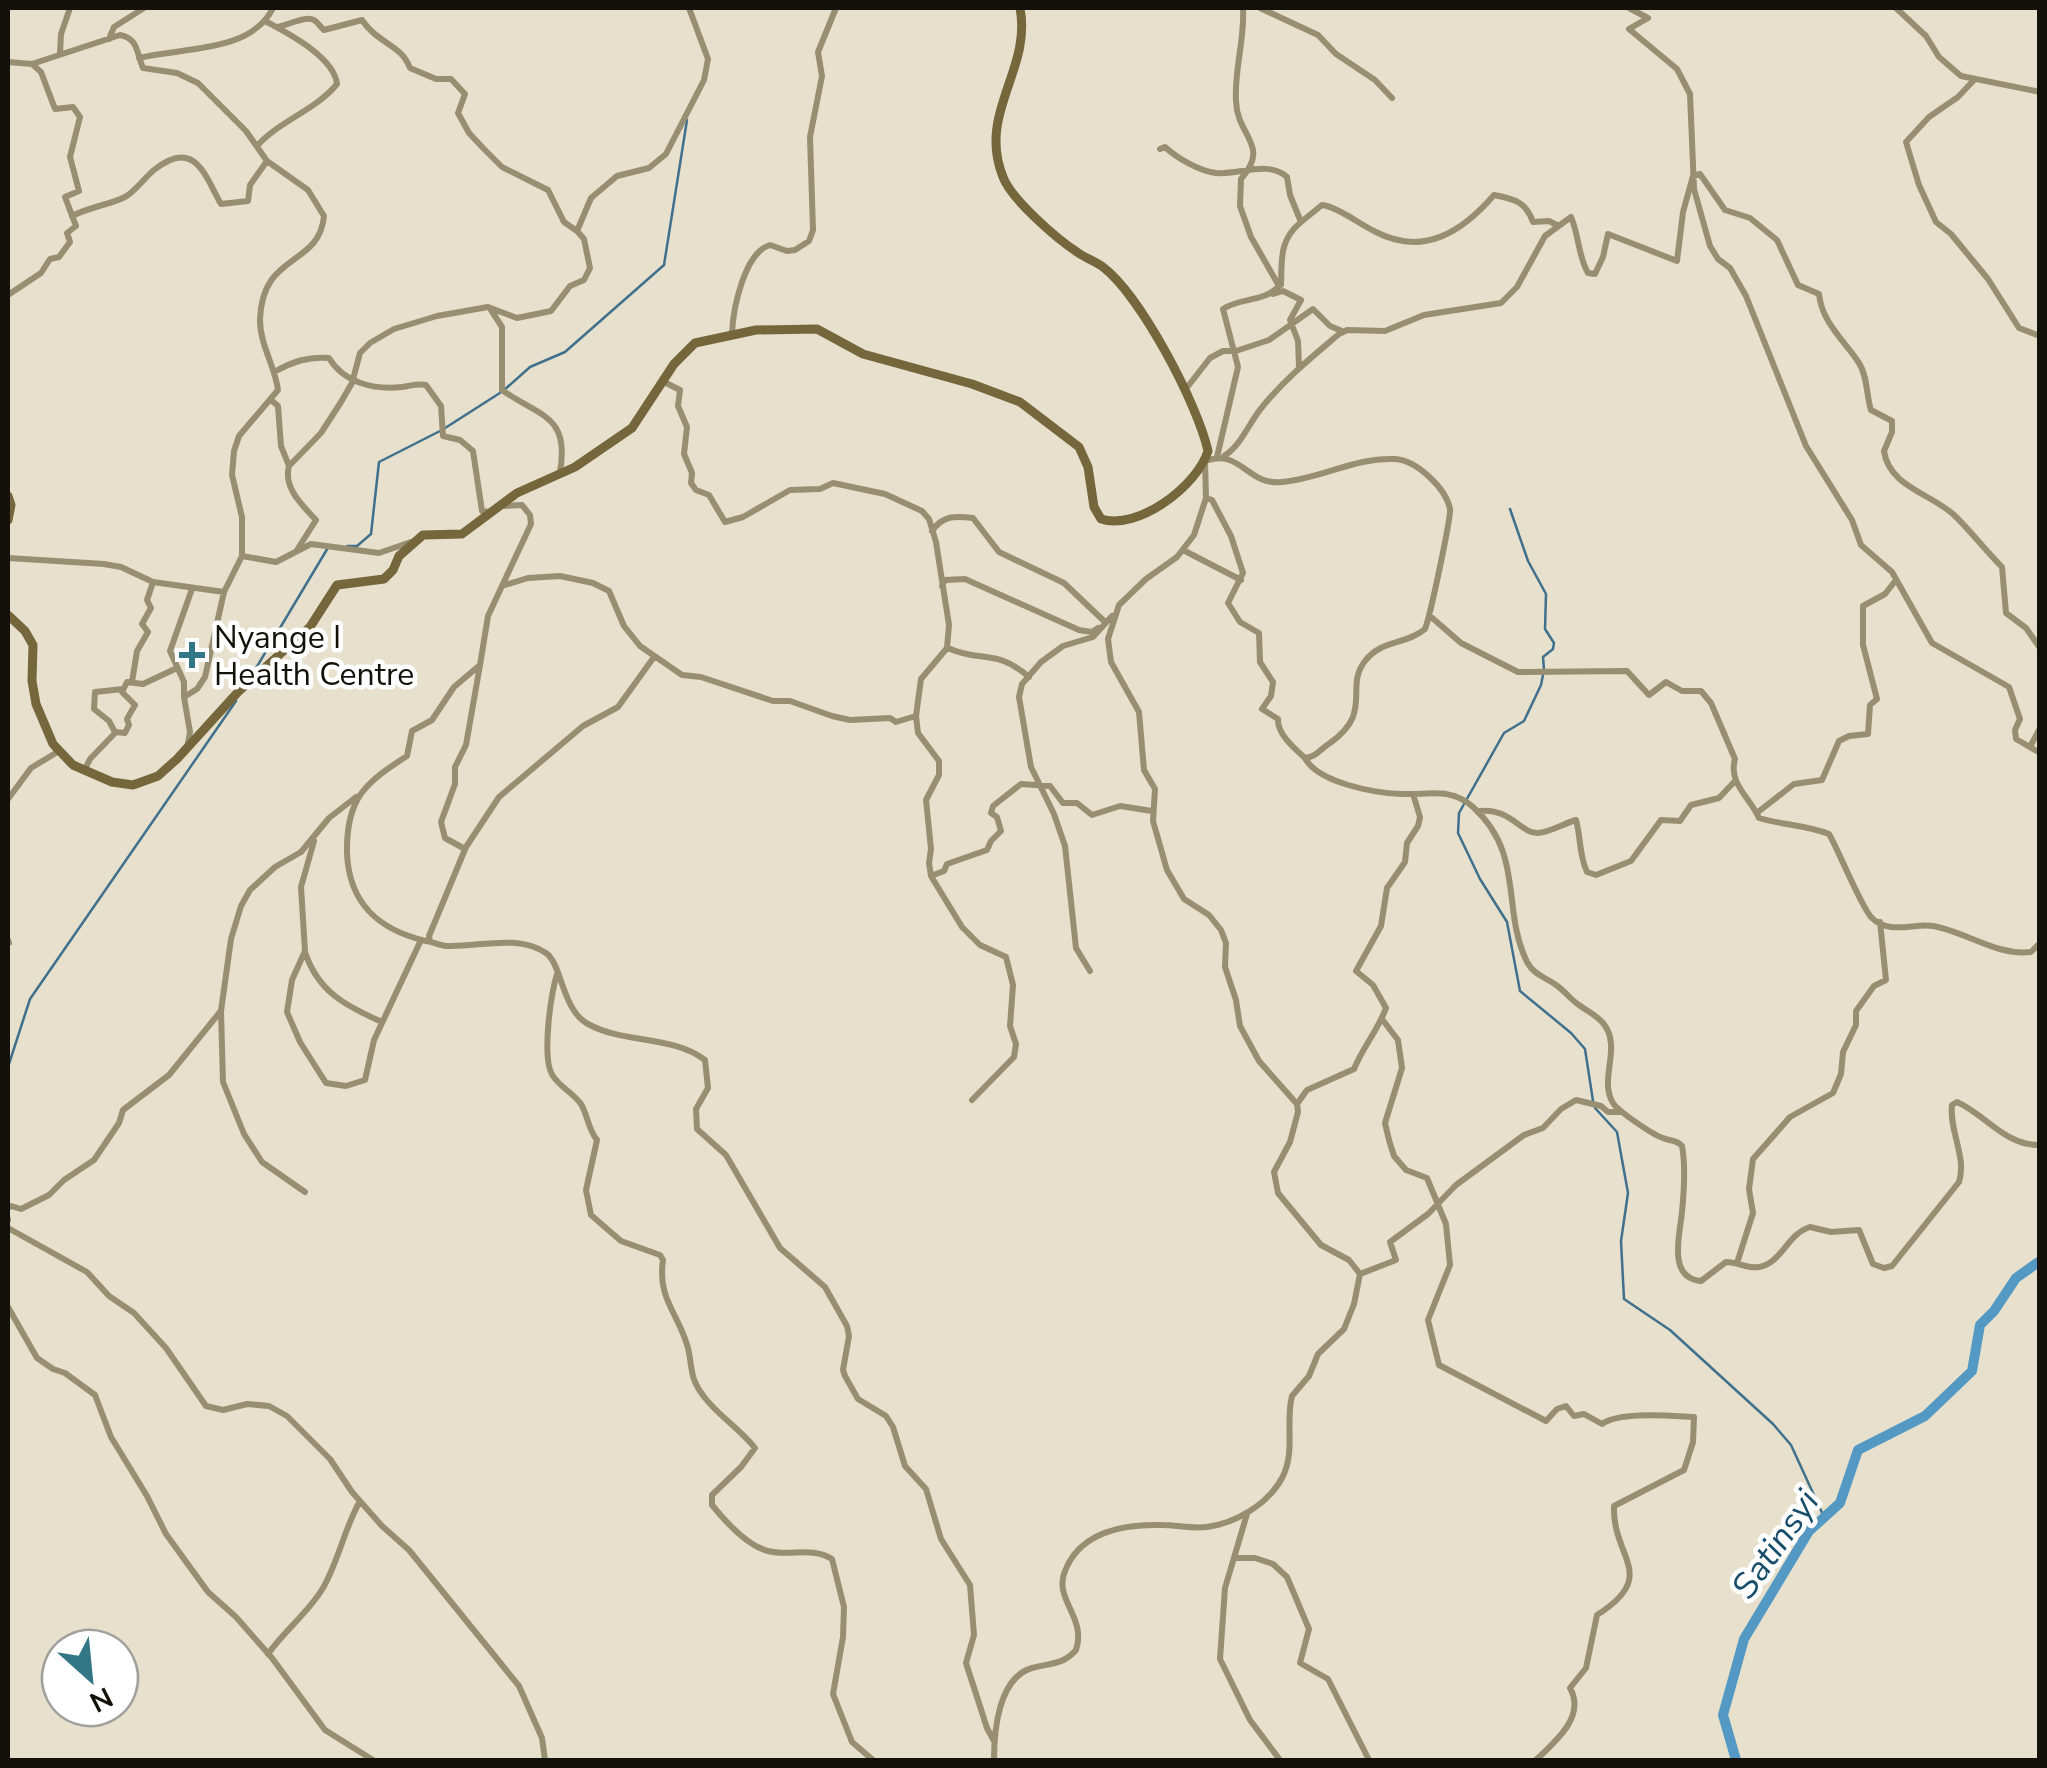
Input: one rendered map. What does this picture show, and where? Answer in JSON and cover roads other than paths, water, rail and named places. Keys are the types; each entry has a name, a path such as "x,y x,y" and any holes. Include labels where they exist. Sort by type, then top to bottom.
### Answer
{"main road":[{"path":"8,616 25,631 33,645 36,704 58,751 73,765 112,782 133,785 158,776 238,692 310,627 334,587 384,579 412,541 436,532 462,534 517,493 574,467 632,428 680,356 695,342 732,334 817,329 863,354 1008,396 1079,447 1088,467 1094,507 1104,520 1123,521 1160,504 1197,473 1205,462 1207,446 1158,336 1110,274 1075,251 1016,200 994,153 994,134 1022,29 1020,8"},
{"path":"8,496 8,520"}],"street":[{"path":"60,53 70,8"},
{"path":"108,38 114,27 144,8"},
{"path":"139,58 234,40 267,22 273,8"},
{"path":"578,230 591,198 617,176 650,168 666,154 704,80 708,59 689,8"},
{"path":"732,334 744,280 760,249 770,245 795,250 811,236 814,221 810,137 822,82 818,52 836,8"},
{"path":"1243,8 1236,103 1254,151 1253,166 1240,178 1240,206 1257,252 1279,284 1269,294"},
{"path":"1260,8 1318,35 1392,98"},
{"path":"1629,8 1648,18 1628,29 1677,69 1690,94 1694,195 1710,246 1730,268 1746,296 1806,446 1850,516 1860,545 1874,553 1896,580 1932,643 2009,687 2020,719 2014,730 2016,740 2040,753"},
{"path":"1896,8 1926,36 1939,58 1962,76 2040,92"},
{"path":"277,27 292,26 306,18 315,20 324,30 362,20 374,38 406,56 410,68 436,80 451,79 465,94 458,113 469,133 502,167 548,190 564,222 584,239 590,268 584,280 570,286 551,311 517,318 492,309 438,316 390,331 360,353 352,380 321,433 286,474 300,505 316,520 296,552"},
{"path":"256,146 274,128 315,104 337,84 336,74 318,55 267,22"},
{"path":"8,62 32,64 108,38 131,38 143,68 177,73 198,83 267,162 308,190 324,216 315,244 276,271 266,293 262,336 278,390 239,436 234,451 232,475 242,517 242,556 224,592 206,677 184,697"},
{"path":"8,295 41,273 50,258 59,256 70,242 67,233 76,228 65,197 79,191 70,157 80,117 73,107 54,109 41,72 32,64"},
{"path":"1974,80 1906,142 1936,222 1988,279 2019,328 2040,336"},
{"path":"1160,149 1165,147 1207,171 1276,169 1287,177 1301,222"},
{"path":"72,216 126,196 157,167 180,157 192,160 207,172 221,204 248,201 250,185 267,162"},
{"path":"1693,176 1700,174 1706,180 1725,210 1750,218 1772,236 1780,244 1798,286 1819,294 1820,308 1842,346 1860,364 1872,410 1892,421 1884,450 1892,473 1955,515 2002,567 2006,613 2026,628 2040,648"},
{"path":"1184,391 1210,358 1269,340 1314,309 1330,326 1344,331 1385,331 1424,315 1501,303 1517,288 1545,236 1571,217 1588,272 1594,274 1603,257 1608,234 1677,261 1683,212 1693,176"},
{"path":"1280,291 1286,236 1322,205 1381,235 1419,244 1462,228 1494,195 1514,199 1528,208 1533,222 1548,220 1559,226"},
{"path":"1219,457 1238,364 1223,309 1280,291 1301,300 1290,319 1298,341 1299,368"},
{"path":"492,309 502,328 502,390 537,414 550,418 560,430 560,472"},
{"path":"942,587 945,580 965,578 1084,632 1096,630 1183,550 1194,535 1206,498 1205,462 1234,449 1264,404 1299,368 1344,331"},
{"path":"274,372 304,358 329,358 334,367 359,384 400,388 426,385 441,406 442,436 460,440 473,451 478,502 482,511 491,512"},
{"path":"662,381 680,390 678,406 686,428 684,454 692,483 696,490 709,496 725,522 743,517 790,490 820,489 833,484 885,494 922,511 929,519 949,626 947,648 921,679 916,716 918,733 940,761 940,776 926,800 932,876 962,927 980,945 1006,956 1013,985 1010,1026 1016,1044 1014,1057 972,1100"},
{"path":"271,400 278,406 281,446 289,466"},
{"path":"1219,457 1232,459 1260,479 1277,482 1400,460 1416,466 1450,508 1430,616 1422,631 1387,643 1366,659 1350,726 1318,756 1305,758"},
{"path":"1206,498 1212,500 1231,536 1243,573 1228,603 1240,622 1259,633 1260,662 1274,682 1271,696 1262,708 1278,719 1277,726 1310,767 1339,782 1389,793 1462,797 1491,824 1507,862 1528,964 1536,974 1598,1018 1609,1032 1607,1089 1614,1105 1659,1137 1678,1141 1682,1146 1683,1204 1678,1248 1684,1272 1692,1280 1701,1281 1723,1263 1755,1268 1772,1262 1792,1236 1804,1227 1814,1226 1831,1232 1860,1230 1873,1264 1884,1268 1894,1265 1959,1182 1962,1165 1951,1114 1952,1105 1957,1102 1991,1127 2028,1144 2040,1145"},
{"path":"465,849 445,838 441,822 455,784 455,767 468,736 486,624 524,542 530,514 522,505 502,506"},
{"path":"932,531 949,516 972,518 999,552 1064,583 1104,621"},
{"path":"242,556 276,562 315,544 379,553 412,541"},
{"path":"1183,550 1242,580"},
{"path":"8,558 104,564 121,567 153,582 224,592"},
{"path":"504,585 528,578 560,576 602,586 615,600 624,626 640,646 682,676 701,677 850,720 890,718 896,722 916,716"},
{"path":"1757,814 1760,807 1794,784 1822,780 1839,741 1868,734 1870,706 1877,700 1863,645 1864,606 1885,594 1896,580"},
{"path":"132,682 137,651 148,632 142,624 151,608 146,600 153,582"},
{"path":"186,749 190,732 184,682 170,651 192,589"},
{"path":"1090,971 1076,948 1060,828 1028,754 1019,697 1022,684 1041,662 1063,646 1092,637 1105,627 1117,608"},
{"path":"994,1760 1002,1701 1020,1674 1063,1662 1076,1650 1078,1626 1061,1580 1081,1544 1114,1530 1162,1524 1212,1526 1249,1512 1268,1498 1282,1478 1292,1433 1291,1398 1309,1376 1318,1356 1343,1330 1360,1274 1349,1260 1320,1246 1278,1193 1274,1172 1290,1142 1298,1112 1296,1104 1259,1062 1240,1026 1224,967 1224,938 1214,919 1184,898 1168,873 1152,811 1155,789 1144,770 1139,712 1112,662 1108,638 1117,608"},
{"path":"1430,616 1461,643 1518,672 1627,671 1649,695 1666,682 1682,691 1701,692 1711,703 1735,759 1735,781 1758,818 1829,834 1871,918 1906,928 1932,926 1983,946 2020,954 2032,952 2040,943"},
{"path":"947,648 996,656 1028,677"},
{"path":"305,951 292,980 287,1014 326,1083 346,1086 364,1082 374,1040 428,936 475,830 510,785 582,726 618,707 654,657"},
{"path":"382,1022 337,1000 313,972 305,951 302,880 329,818 347,806 379,772 407,756 412,731 432,720 454,687 480,665"},
{"path":"116,732 125,733 127,719 136,705 124,696 127,682 143,684 175,668"},
{"path":"116,732 110,721 94,709 95,692 123,689"},
{"path":"2030,747 2040,728"},
{"path":"84,769 116,732"},
{"path":"8,799 31,768 58,751"},
{"path":"1478,812 1495,810 1538,833 1576,820 1581,835 1580,858 1587,872 1596,875 1631,861 1662,820 1680,820 1691,805 1720,798 1735,781"},
{"path":"932,876 958,858 988,850 1002,831 997,817 991,813 993,806 1021,784 1050,786 1063,803 1077,804 1092,816 1120,806 1152,811"},
{"path":"360,792 347,842 348,868 358,901 380,924 449,946 497,941 540,951 549,956 566,996 587,1024 685,1049 706,1062 708,1090 695,1112 698,1129 726,1154 780,1248 832,1296 849,1333 845,1376 858,1399 886,1416 893,1427 905,1466 926,1489 941,1539 969,1582 974,1636 966,1663 994,1742"},
{"path":"1296,1104 1307,1090 1354,1069 1386,1008 1364,975 1356,971 1381,926 1387,888 1405,862 1407,843 1418,826 1420,817 1414,794"},
{"path":"305,1192 262,1162 244,1134 224,1088 221,1012 230,944 244,899 255,884 318,836"},
{"path":"1738,1263 1753,1214 1749,1189 1753,1159 1790,1117 1833,1093 1841,1074 1843,1052 1856,1025 1856,1011 1874,986 1886,980 1880,922"},
{"path":"557,973 550,998 549,1069 555,1081 579,1102 598,1140 586,1190 591,1215 621,1242 663,1260 660,1278 688,1348 690,1372 704,1396 756,1448 712,1496 712,1504 748,1540 766,1551 821,1553 832,1560 844,1607 833,1694 852,1742 873,1760"},
{"path":"8,1208 21,1209 50,1195 64,1180 92,1162 119,1123 123,1110 172,1073 221,1012"},
{"path":"1382,1018 1398,1040 1402,1068 1384,1123 1388,1140 1394,1156 1406,1170 1427,1178 1446,1224 1450,1264 1428,1320 1439,1365 1546,1420 1566,1406 1574,1416 1584,1414 1602,1424 1610,1418 1644,1414 1694,1417 1694,1442 1684,1470 1614,1506 1614,1518 1629,1560 1629,1586 1614,1604 1597,1615 1586,1668 1570,1688 1577,1710 1536,1760"},
{"path":"1360,1274 1396,1260 1390,1242 1437,1206 1456,1185 1524,1135 1543,1128 1561,1109 1576,1100 1602,1106 1608,1112 1623,1112"},
{"path":"8,1228 87,1272 108,1296 134,1313 166,1348 206,1406 223,1410 258,1405 286,1416 330,1458 360,1501 409,1550 518,1686 542,1738 545,1760"},
{"path":"8,1307 37,1358 65,1372 95,1395 110,1438 176,1548 208,1592 268,1654 325,1730 373,1760"},
{"path":"268,1654 322,1590 360,1501"},
{"path":"1249,1512 1243,1520 1225,1593 1220,1662 1250,1720 1280,1760"},
{"path":"1236,1558 1255,1558 1273,1564 1287,1577 1309,1630 1300,1663 1328,1678 1368,1760"}],"waterway":[{"path":"347,546 357,546 371,534 379,462 442,430 503,391 530,367 565,352 664,265 687,120"},
{"path":"1510,509 1528,561 1546,594 1545,629 1554,643 1543,657 1541,685 1524,721 1504,733 1459,813 1458,833 1507,922 1520,991 1585,1049 1593,1101"},
{"path":"253,673 329,546"},
{"path":"8,1067 30,999 236,701"},
{"path":"1595,1108 1617,1132 1628,1193 1621,1241 1624,1299 1670,1330 1773,1424 1791,1445 1824,1517"},
{"name":"Satinsyi","path":"1736,1760 1723,1715 1744,1639 1809,1531 1840,1503 1858,1450 1925,1416 1972,1371 1980,1325 2016,1278 2040,1261"}],"place":[{"name":"Nyange I Health Centre","path":"192,655"}]}
